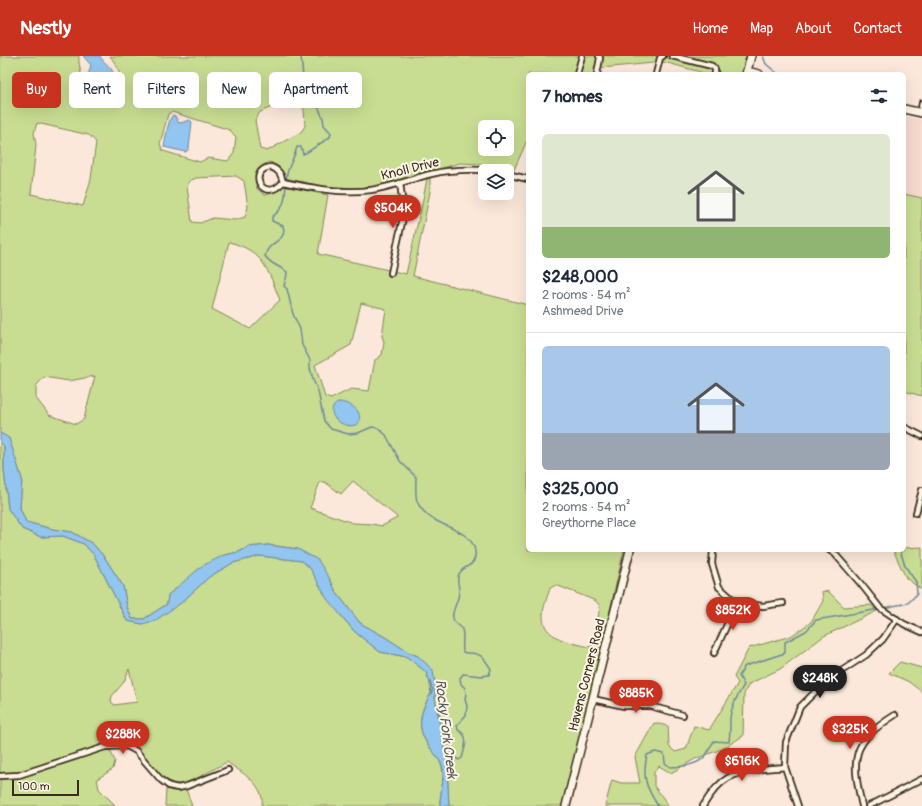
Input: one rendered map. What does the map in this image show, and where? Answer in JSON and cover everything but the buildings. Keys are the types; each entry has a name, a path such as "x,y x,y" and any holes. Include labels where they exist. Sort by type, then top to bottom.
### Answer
{"main road":[{"path":"746,72 750,56"},
{"path":"906,109 921,113"},
{"name":"Havens Corners Road","path":"566,806 630,552"}],"street":[{"path":"578,72 582,56"},
{"path":"597,72 599,56"},
{"path":"656,72 660,58 663,56"},
{"path":"672,56 712,66 716,69 715,72"},
{"path":"921,113 922,102"},
{"path":"271,167 277,169 283,182 278,188 271,191 260,185 258,180 261,171 271,167"},
{"name":"Knoll Drive","path":"283,182 328,191 347,192 372,190 430,174 454,170 478,169"},
{"path":"514,175 526,178"},
{"path":"391,273 404,213 400,183"},
{"path":"906,427 922,436"},
{"path":"916,513 922,490"},
{"path":"713,552 712,564 719,587 737,603 763,606 783,603"},
{"path":"832,552 880,608 904,624 922,632"},
{"path":"714,653 737,603"},
{"path":"798,806 785,767 786,742 800,707 826,681 866,655 883,639 897,619"},
{"path":"593,699 624,706 650,706 683,715"},
{"path":"862,806 856,780 855,759 863,741 877,726 895,715"},
{"path":"0,776 19,775 105,747 127,746 136,751 161,780 169,786 178,788 187,786 228,770"},
{"path":"703,806 711,794 727,779 749,771 785,767"},
{"path":"869,806 922,778"}],"shaded area":[{"path":"906,116 922,120 922,198 906,194"}],"green space":[{"path":"0,56 79,56 81,72 69,72 69,108 125,108 125,72 119,72 110,56 746,56 742,72 700,72 664,62 601,68 600,72 526,72 526,143 514,170 514,164 460,163 374,187 351,189 330,187 285,178 278,166 270,162 261,166 256,175 257,189 265,195 276,192 283,186 328,195 318,254 406,274 427,179 430,178 430,192 413,276 526,304 526,552 624,552 588,704 562,806 449,806 447,765 435,698 435,684 418,656 408,652 360,623 336,592 326,574 298,549 268,545 248,547 239,552 224,555 168,595 167,604 144,619 132,619 127,607 123,586 105,558 93,544 72,532 52,529 26,522 20,508 22,479 9,439 0,433","holes":["269,72 362,72 362,108 303,108 305,126 301,132 267,151 260,149 255,120 260,112 269,108","172,112 230,130 236,137 234,153 228,161 208,158 200,162 163,151 160,144 168,114","37,123 89,135 96,142 91,179 83,206 31,194 36,145 34,133","236,176 244,181 248,207 245,217 235,220 213,218 200,223 192,222 187,187 189,181 196,178","229,242 250,250 257,256 267,270 280,300 250,329 212,309","361,303 386,309 382,336 384,342 382,355 375,360 369,391 351,389 331,399 325,397 315,365 351,345","95,376 84,419 76,424 49,415 36,398 36,386 44,377 69,381","353,481 397,518 382,526 353,523 310,508 320,482 325,482 341,494","556,585 596,601 600,606 594,642 590,647 575,644 559,638 547,630 544,623 544,608 550,588"]},
{"path":"906,194 922,198 922,396 906,392"},
{"path":"0,442 4,446 4,469 8,509 22,529 41,537 63,536 84,544 94,555 127,621 143,624 181,603 209,577 232,563 260,556 302,561 310,568 342,617 355,632 380,652 407,657 426,672 433,690 425,704 420,723 423,736 427,744 442,766 443,781 440,806 262,806 260,791 256,785 227,762 187,783 173,783 165,779 157,772 135,748 128,743 119,741 107,744 115,761 113,769 97,779 99,789 116,806 0,806","holes":["129,669 137,702 114,705 111,701 112,696 124,682"]},
{"path":"922,547 922,590 906,578 894,552 906,552 906,548"},
{"path":"822,591 829,592 844,607 871,605 877,611 824,636 780,669 749,684 744,694 743,736 722,749 695,759 671,773 659,766 654,772 654,786 668,806 605,806 612,780 621,783 640,783 635,757 654,723 668,726 669,746 675,752 686,749 694,726 709,730 738,683 734,677 749,648 791,636 811,622 823,601"},
{"path":"900,662 922,668 922,692 909,682 889,673"},
{"path":"166,789 173,791 186,789 192,806 165,806"}],"water":[{"path":"83,56 100,56 112,72 89,72 91,65"},
{"path":"173,115 178,122 181,123 189,120 192,122 189,148 186,152 164,147 168,126"},
{"path":"340,402 349,404 356,409 359,415 358,424 352,426 346,425 340,423 336,419 332,410 334,406"},
{"path":"0,433 9,438 22,479 20,508 26,522 52,529 72,532 93,544 105,558 123,586 127,607 132,619 144,619 167,604 168,595 202,566 224,555 239,552 248,547 268,545 298,549 318,560 336,592 360,623 408,652 418,656 433,670 435,698 447,765 449,806 440,806 443,770 441,764 422,734 422,713 433,690 426,672 407,657 380,652 355,632 327,599 310,568 302,561 260,556 233,563 209,577 181,603 156,620 143,624 127,621 94,555 84,544 63,536 41,537 22,529 8,509 4,469 4,446 0,442"}],"waterway":[{"path":"301,56 303,77 309,96 316,102 323,118 324,125 331,133 330,137 303,154 301,147 297,147 287,174 285,198 281,208 272,217 272,221 283,226 283,235 270,247 265,256 287,272 284,286 287,289 293,314 300,329 302,345 310,360 310,368 318,391 324,421 331,429 348,434 358,433 372,427 378,428 386,435 400,461 416,477 416,498 422,510 430,517 466,536 472,543 475,551 474,560 461,571 458,576 459,591 453,615 456,624 462,629 463,652 482,656 491,669 489,675 482,676 463,674 460,678 461,684 465,688 465,699 467,706 466,715 457,725 458,730 464,735 466,742 462,758 459,760 454,757 436,708"},
{"path":"763,56 766,64 776,72"},
{"path":"883,608 908,603 917,594 916,582 905,566 901,552"},
{"path":"658,806 646,782 645,770 647,755 655,752 664,754 665,763 670,767 685,766 694,764 703,759 714,741 729,742 731,714 735,701 744,685 739,676 745,666 785,653 785,642 806,631 816,620 880,609"},
{"name":"Rocky Fork Creek","path":"430,682 431,694"}]}
